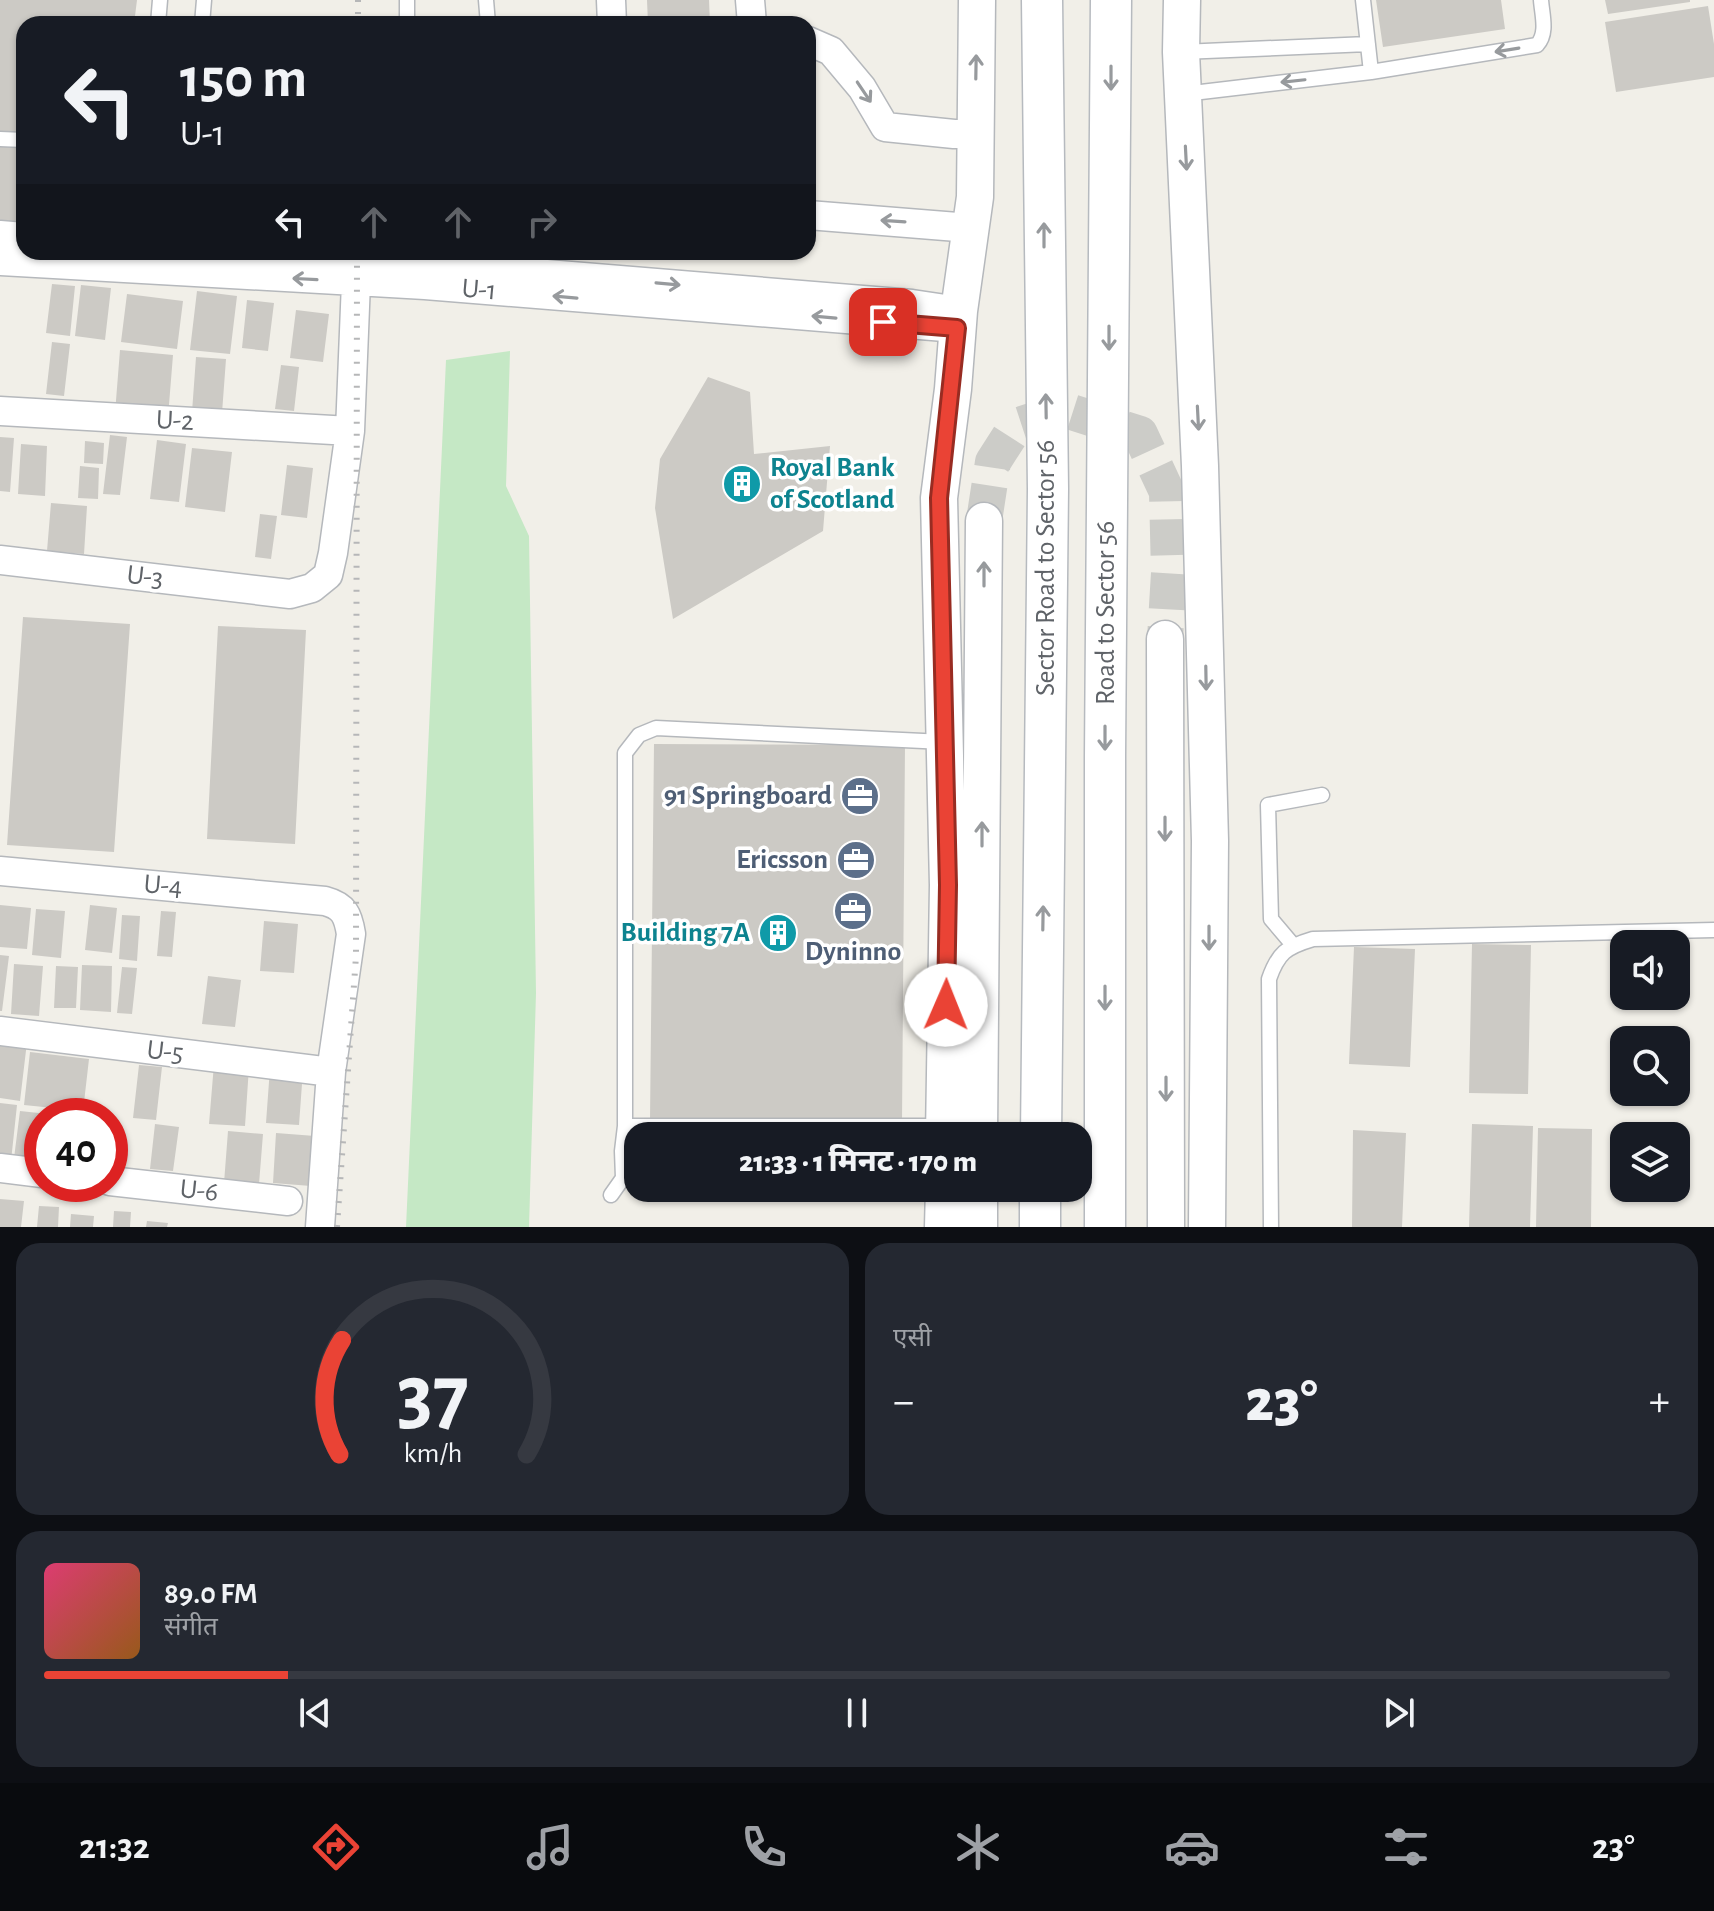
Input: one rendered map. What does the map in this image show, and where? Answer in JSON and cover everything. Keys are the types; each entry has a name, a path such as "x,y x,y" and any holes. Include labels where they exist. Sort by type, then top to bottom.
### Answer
{"main road":[{"name":"Sector Road to Sector 56","path":"1041,1122 1048,489 1042,0"},
{"name":"Road to Sector 56","path":"1105,1227 1111,0"},
{"path":"1040,1202 1040,1227"}],"street":[{"path":"944,1122 948,885 939,498 975,197 977,0"},
{"path":"1182,0 1181,52 1200,466 1209,825 1207,1227"},
{"path":"816,44 831,51 862,88 885,127 976,134"},
{"path":"816,216 970,228"},
{"path":"445,260 896,302 958,320"},
{"name":"U-1","path":"0,261 958,320"},
{"path":"350,431 356,282"},
{"name":"U-2","path":"0,411 350,431"},
{"name":"U-3","path":"0,560 290,594 312,588 328,575 350,431"},
{"path":"979,1122 984,521"},
{"path":"1165,639 1166,1227"},
{"name":"U-4","path":"0,871 325,901 339,905 348,916 351,934 331,1072"},
{"name":"U-5","path":"0,1031 331,1072"},
{"path":"320,1227 331,1072"},
{"path":"0,1168 24,1171"},
{"name":"U-6","path":"128,1183 288,1201"},
{"path":"943,1227 944,1202"},
{"path":"979,1202 979,1227"}],"lane":[{"path":"1363,0 1371,72"},
{"path":"1183,94 1371,72 1537,45 1544,30 1541,0"},
{"path":"1181,52 1368,44"},
{"path":"625,1122 625,753 639,735 656,728 944,742"},
{"path":"1293,945 1271,919 1268,805 1322,795"},
{"path":"1271,1227 1269,979 1276,959 1293,945 1313,939 1714,930"},
{"path":"624,1134 624,1157"},
{"path":"611,1195 624,1184"}],"green space":[{"path":"510,351 506,486 529,536 536,993 529,1227 406,1227 446,360"}],"building":[{"path":"0,0 137,0 135,16 16,16 16,222 0,220"},
{"path":"647,0 709,0 710,16 648,16"},
{"path":"1376,0 1501,0 1505,29 1383,47"},
{"path":"1605,0 1690,0 1690,2 1608,14"},
{"path":"1708,6 1714,44 1714,77 1616,92 1605,22"},
{"path":"52,284 75,286 70,336 46,333"},
{"path":"81,285 111,288 105,340 75,336"},
{"path":"197,291 237,296 230,354 190,350"},
{"path":"127,294 183,301 177,349 121,342"},
{"path":"247,300 274,303 268,351 242,348"},
{"path":"296,310 329,314 323,362 290,358"},
{"path":"52,342 70,344 64,396 46,394"},
{"path":"120,350 173,355 168,417 115,413"},
{"path":"196,357 226,359 222,413 192,412"},
{"path":"281,365 299,367 294,411 275,409"},
{"name":"Royal Bank of Scotland","path":"708,377 750,392 754,454 830,446 823,531 673,619 655,508 660,459"},
{"path":"110,435 127,437 120,495 103,494"},
{"path":"0,437 14,438 10,492 0,491"},
{"path":"157,440 186,444 179,502 150,499"},
{"path":"85,441 104,443 103,464 84,463"},
{"path":"21,444 47,446 45,496 18,494"},
{"path":"192,448 232,452 225,512 185,507"},
{"path":"287,465 313,468 307,518 281,515"},
{"path":"80,466 99,468 98,499 78,498"},
{"path":"51,503 87,506 84,554 47,551"},
{"path":"260,514 277,516 271,559 255,557"},
{"path":"23,617 130,624 114,852 7,845"},
{"path":"218,626 306,630 295,844 207,839"},
{"name":"Building 7A","path":"654,744 905,745 902,1122 650,1121"},
{"path":"0,905 31,908 27,949 0,947"},
{"path":"90,905 117,908 112,953 85,950"},
{"path":"36,909 65,911 61,958 32,955"},
{"path":"161,911 176,912 172,957 157,956"},
{"path":"122,915 140,916 137,961 119,959"},
{"path":"264,921 298,924 294,973 260,971"},
{"path":"1472,944 1531,945 1528,1094 1469,1093"},
{"path":"1354,947 1415,949 1410,1067 1349,1064"},
{"path":"0,955 9,956 2,1011 0,1011"},
{"path":"14,964 43,966 39,1016 11,1014"},
{"path":"82,965 112,966 111,1012 80,1010"},
{"path":"56,966 78,967 76,1008 54,1008"},
{"path":"122,967 137,968 132,1014 117,1013"},
{"path":"208,976 241,980 235,1027 202,1024"},
{"path":"0,1039 27,1042 20,1101 0,1098"},
{"path":"30,1052 89,1059 84,1098 25,1098"},
{"path":"214,1064 249,1067 245,1126 209,1124"},
{"path":"139,1065 162,1067 156,1120 133,1118"},
{"path":"270,1068 303,1070 299,1125 266,1123"},
{"path":"0,1103 17,1105 11,1161 0,1160"},
{"path":"20,1111 24,1111 24,1167 13,1166"},
{"path":"155,1124 179,1127 173,1171 150,1169"},
{"path":"1472,1124 1533,1126 1530,1227 1469,1227"},
{"path":"1538,1128 1592,1129 1591,1227 1536,1227"},
{"path":"1353,1130 1406,1133 1402,1227 1352,1227"},
{"path":"228,1131 263,1134 259,1184 224,1183"},
{"path":"276,1133 315,1136 311,1186 273,1183"},
{"path":"0,1199 24,1201 21,1227 0,1227"},
{"path":"39,1206 59,1207 58,1227 37,1227"},
{"path":"114,1211 131,1212 130,1227 113,1227"},
{"path":"71,1214 94,1216 93,1227 70,1227"},
{"path":"147,1221 168,1223 167,1227 146,1227"}],"tunnel":[{"path":"984,521 993,462 1016,426 1065,410 1140,434 1167,492 1169,573 1165,639"}],"railway":[{"path":"358,0 358,16"},
{"path":"337,1227 356,956 357,260"}],"place":[{"name":"Royal Bank of Scotland","path":"742,484"},
{"name":"91 Springboard","path":"860,796"},
{"name":"Ericsson","path":"856,860"},
{"name":"Dyninno","path":"853,911"},
{"name":"Building 7A","path":"778,933"}],"route":[{"path":"883,322 957,328 953,389 939,498 948,885 946,1005"}]}
